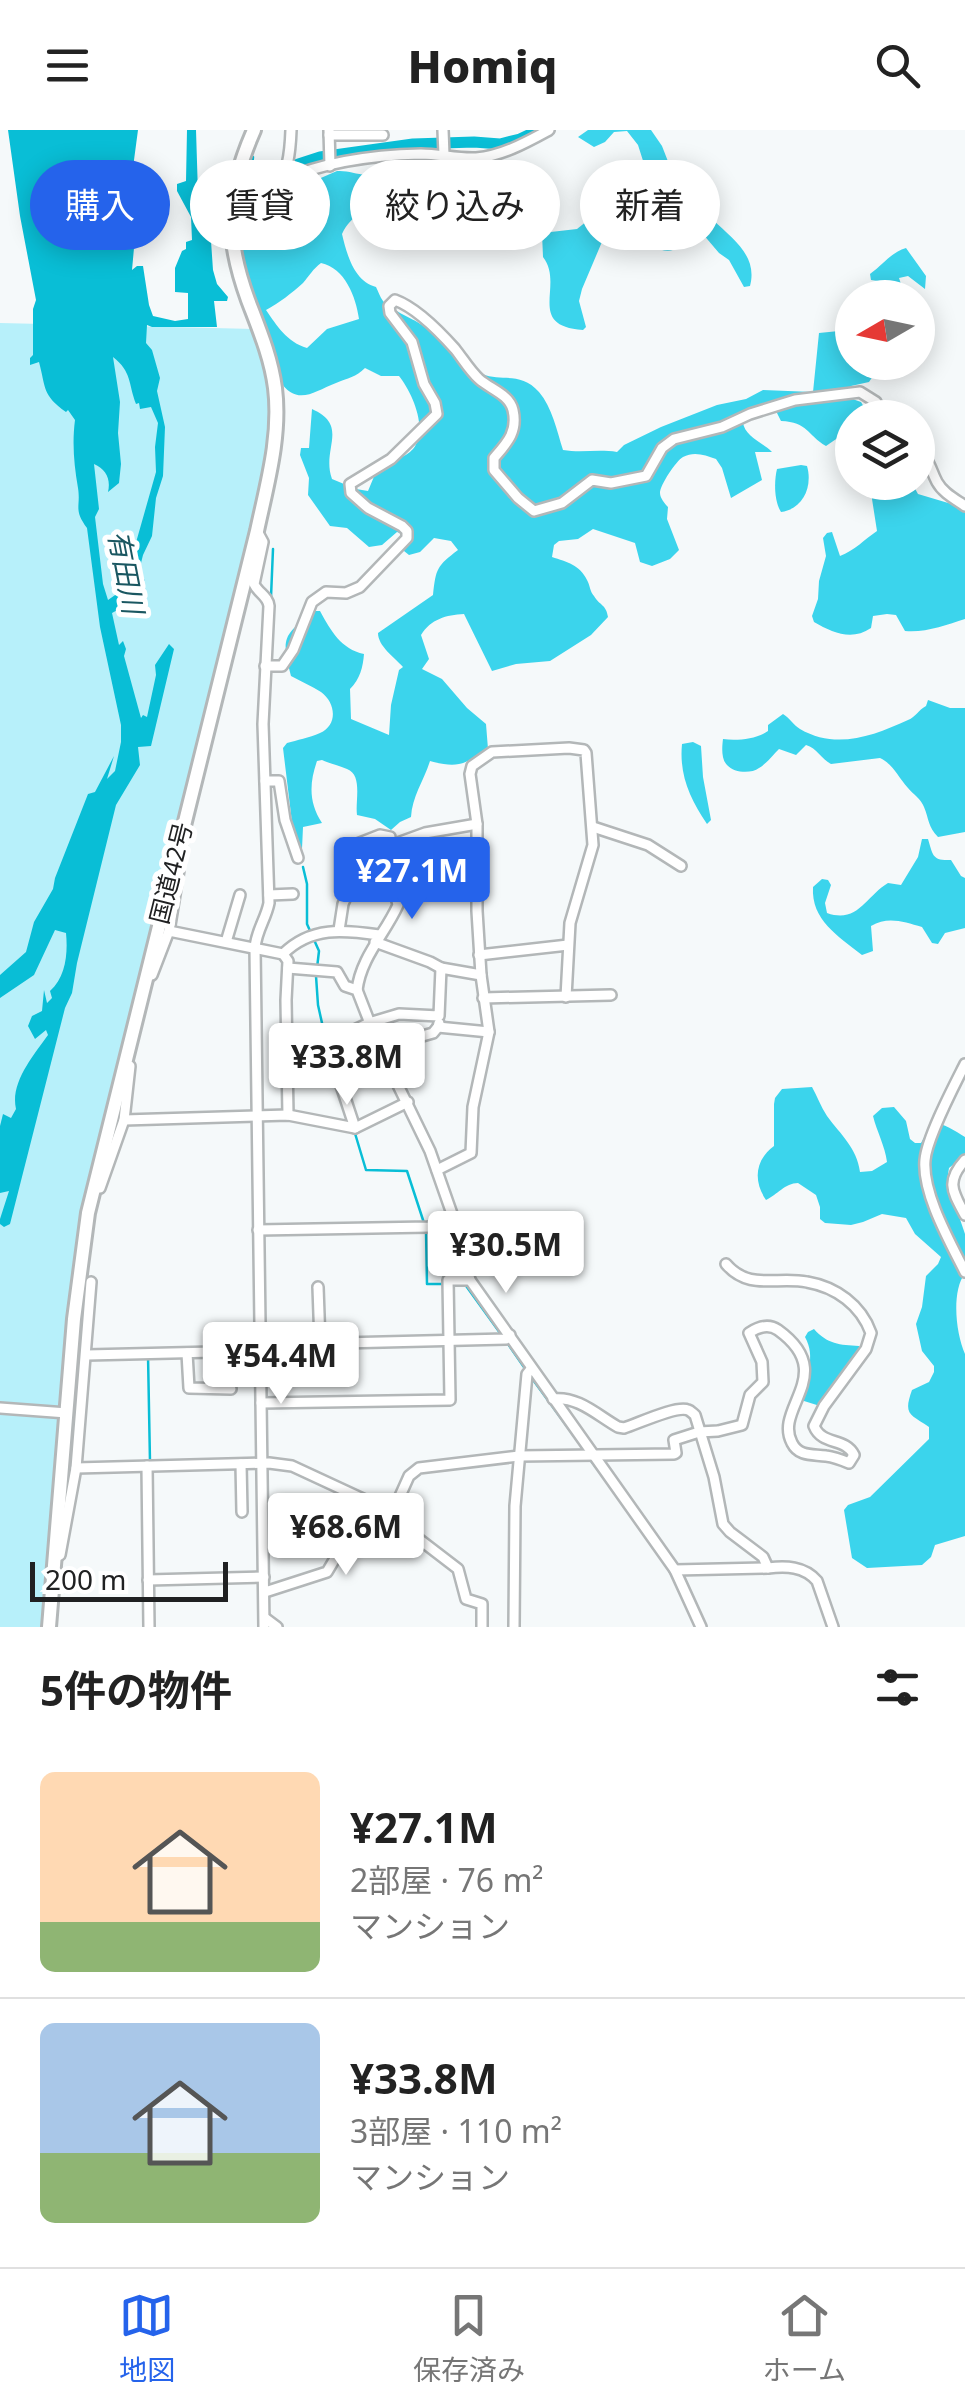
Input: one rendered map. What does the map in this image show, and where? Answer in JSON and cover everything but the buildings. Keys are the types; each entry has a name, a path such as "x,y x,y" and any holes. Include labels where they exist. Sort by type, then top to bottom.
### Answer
{"highway":[{"name":"国道42号","path":"243,160 254,130"},
{"name":"国道42号","path":"49,1627 63,1413 94,1188 257,531 274,447 276,393 235,250"}],"street":[{"path":"286,160 291,130"},
{"path":"444,130 444,154"},
{"path":"330,166 395,156 444,154 475,158 492,155 549,130"},
{"path":"330,160 330,132 383,134"},
{"path":"265,666 282,666 317,597 360,587 407,538 402,526 368,508 351,493 350,484 391,458 438,414 412,342 390,313 389,306 395,300 417,312 478,379 510,403 512,439 494,458 494,470 534,511 562,503 592,480 611,484 646,476 662,448 674,439 722,427 750,414 795,400 860,392 873,400"},
{"path":"935,477 944,492 965,506"},
{"path":"257,531 263,542 254,584 269,603 265,666 268,910 257,932 255,948 264,1592 265,1623 277,1627"},
{"path":"437,1170 471,1152 473,1107 489,1032 476,911 476,824 470,774 472,766 492,752 578,748 586,753 593,844 572,911 566,996"},
{"path":"265,781 279,781 286,828 298,858"},
{"path":"392,845 417,835 476,824"},
{"path":"593,827 648,845 680,866"},
{"path":"340,930 352,884 352,846 383,835 390,837 398,905 377,938 358,980 358,990 369,1023 437,1170 470,1280 675,1570 702,1627"},
{"path":"143,986 150,980 169,930 182,851 178,843"},
{"path":"268,896 293,894"},
{"path":"226,942 240,895"},
{"path":"169,930 288,958 288,1115"},
{"path":"283,954 301,940 340,930 377,938 441,968 481,975"},
{"path":"480,954 568,945"},
{"path":"288,968 337,972 345,986 358,990"},
{"path":"380,1048 433,1033 438,1027 441,968"},
{"path":"484,998 611,994"},
{"path":"327,1042 399,1014 438,1016"},
{"path":"438,1027 489,1032"},
{"path":"286,1040 320,1031 356,1128"},
{"path":"94,1188 100,1188 124,1120 130,1070 125,1060"},
{"path":"965,1064 924,1159 928,1190 965,1272"},
{"path":"124,1120 288,1115 356,1128 408,1102"},
{"path":"965,1160 958,1167 952,1186 965,1216"},
{"path":"258,1230 425,1227 454,1219"},
{"path":"392,1514 417,1469 519,1456 674,1454 674,1440 742,1425 750,1395 764,1376 749,1333 760,1327 777,1329 803,1358 804,1375 789,1426 791,1443 806,1455 828,1456 849,1463 854,1451 846,1444 824,1440 814,1426 866,1349 870,1333 861,1312 835,1292 806,1281 758,1281 735,1275 726,1264"},
{"path":"261,1402 450,1400 448,1280 470,1280"},
{"path":"55,1557 60,1555 76,1468 91,1282"},
{"path":"318,1288 320,1343"},
{"path":"86,1355 510,1336"},
{"path":"188,1352 188,1388 231,1389"},
{"path":"514,1627 514,1506 527,1374 532,1370"},
{"path":"552,1398 578,1402 624,1428 670,1412 689,1410 714,1476 723,1524 763,1557 768,1568"},
{"path":"0,1408 63,1413"},
{"path":"76,1468 262,1463 292,1466 392,1514 456,1567 466,1599 482,1604 482,1627"},
{"path":"240,1464 242,1512"},
{"path":"147,1466 149,1627"},
{"path":"264,1592 328,1572 340,1550 360,1540 376,1505"},
{"path":"675,1570 791,1566 813,1576 833,1627"},
{"path":"148,1580 264,1577"}],"shaded area":[{"path":"8,130 138,130 134,160 30,160 30,250 134,250 132,270 143,266 153,316 175,321 188,319 188,293 175,292 175,268 190,241 190,250 212,250 217,284 228,297 227,301 214,301 217,327 147,325 146,343 160,378 157,391 165,427 163,476 152,536 138,575 145,580 142,590 136,605 132,602 112,613 119,645 123,641 126,649 124,656 141,718 147,717 155,665 169,644 174,649 151,746 138,747 140,765 116,805 72,993 10,1224 4,1227 0,1219 9,1191 0,1193 0,1126 3,1114 11,1118 16,1109 16,1089 48,1035 46,1030 35,1039 28,1026 32,1016 42,1011 44,990 47,1003 52,998 50,991 60,979 67,949 66,933 55,930 34,975 0,998 0,975 26,952 34,922 53,889 88,794 95,792 114,756 107,779 115,771 121,742 87,528 79,512 75,420 49,396 39,362 30,365 36,300","holes":["113,357 127,373 136,404 140,409 151,407 158,423 156,472 135,546 128,580 130,591 108,600 95,517 99,509 94,464 107,475 108,492 119,483 120,402"]},
{"path":"187,130 196,130 197,160 190,160 190,215 177,184 186,181"},
{"path":"588,130 651,130 667,160 643,160 627,131 614,132 594,147 578,137"},
{"path":"350,172 350,222 342,234 362,279 376,287 386,304 430,331 465,365 482,374 518,379 532,386 547,405 563,450 617,452 661,427 763,390 813,392 819,333 835,331 835,380 870,380 851,386 844,396 855,400 835,400 835,440 826,446 802,426 781,421 776,411 746,419 743,422 747,431 772,452 755,452 762,480 731,498 716,459 695,454 676,463 660,493 668,507 667,519 679,550 670,559 652,566 640,562 635,543 593,529 578,539 554,545 552,557 581,571 608,617 591,635 550,661 492,671 464,614 429,625 421,635 429,659 422,669 442,679 486,724 488,749 461,764 430,761 411,817 391,830 375,819 357,815 357,782 352,772 317,761 312,793 322,823 303,827 302,849 295,847 283,748 326,729 333,714 330,702 321,692 291,676 286,653 290,632 314,611 320,611 343,643 364,654 360,673 350,689 351,719 389,735 391,705 403,667 384,647 378,633 433,595 439,568 458,550 451,541 434,538 420,552 409,555 404,551 402,534 397,532 382,545 369,547 347,528 330,526 308,495 309,478 300,455 301,448 309,448 312,409 330,423 332,479 356,489 368,491 378,467 401,457 418,441 417,411 399,376 381,376 365,368 313,393 292,393 279,380 271,338 257,313 240,250 330,250 330,174","holes":["321,263 337,271 348,285 359,319 327,329 307,348 288,338 266,310 299,287"]},
{"path":"720,226 747,257 752,275 750,286 744,287 729,260 719,253"},
{"path":"580,227 580,250 599,250 579,301 586,327 583,330 555,321 551,313 549,268 543,257 543,250 560,250 560,231"},
{"path":"906,248 926,280 908,276 900,280 871,280 870,274"},
{"path":"0,323 255,329 272,399 269,454 237,596 87,1210 47,1627 0,1627"},
{"path":"807,466 809,474 804,496 795,507 781,512 775,491 777,469"},
{"path":"935,499 965,508 965,619 928,630 905,631 896,615 887,614 873,616 871,628 850,635 814,622 812,616 826,556 823,538 832,532 840,556 877,531 872,500"},
{"path":"928,700 950,708 965,708 965,832 938,837 921,802 880,758 831,764 806,745 796,755 779,749 752,771 734,770 724,760 723,739 758,736 783,714 814,735 841,740 911,719"},
{"path":"693,742 701,746 711,820 707,824 691,796 682,766 682,744"},
{"path":"922,839 928,839 934,856 951,860 965,878 965,928 945,933 938,944 932,943 922,927 884,921 871,926 873,951 862,955 821,918 813,887 822,879 831,885 825,903 827,913 854,912 888,883 901,885 918,857"},
{"path":"812,1087 827,1116 852,1149 860,1172 872,1171 887,1162 873,1116 882,1108 894,1107 906,1121 910,1139 915,1143 921,1143 932,1123 965,1137 965,1155 949,1168 947,1181 965,1234 965,1273 956,1313 965,1354 965,1536 935,1545 931,1557 922,1565 867,1568 852,1558 844,1510 870,1497 929,1439 929,1427 913,1416 908,1404 912,1390 929,1382 934,1372 922,1351 916,1324 926,1276 941,1257 915,1234 906,1218 882,1214 851,1225 825,1223 820,1219 816,1195 798,1183 766,1200 759,1186 758,1171 774,1146 775,1098 782,1089"},
{"path":"814,1329 834,1343 859,1346 859,1353 820,1406 804,1401 801,1396 810,1359 805,1337"}],"waterway":[{"path":"311,160 413,144 500,144 539,130"},
{"path":"271,597 273,549"},
{"path":"303,867 307,924 319,951 317,968"},
{"path":"316,976 324,1032"},
{"path":"354,1130 366,1170 407,1171 424,1223"},
{"path":"426,1230 427,1284 446,1284"},
{"path":"264,1277 265,1339"},
{"path":"464,1283 503,1337"},
{"path":"508,1344 526,1370"},
{"path":"148,1355 150,1462"},
{"path":"531,1377 585,1451"},
{"path":"589,1458 608,1483"}],"water label":[{"name":"有田川","path":"126,572"}]}
